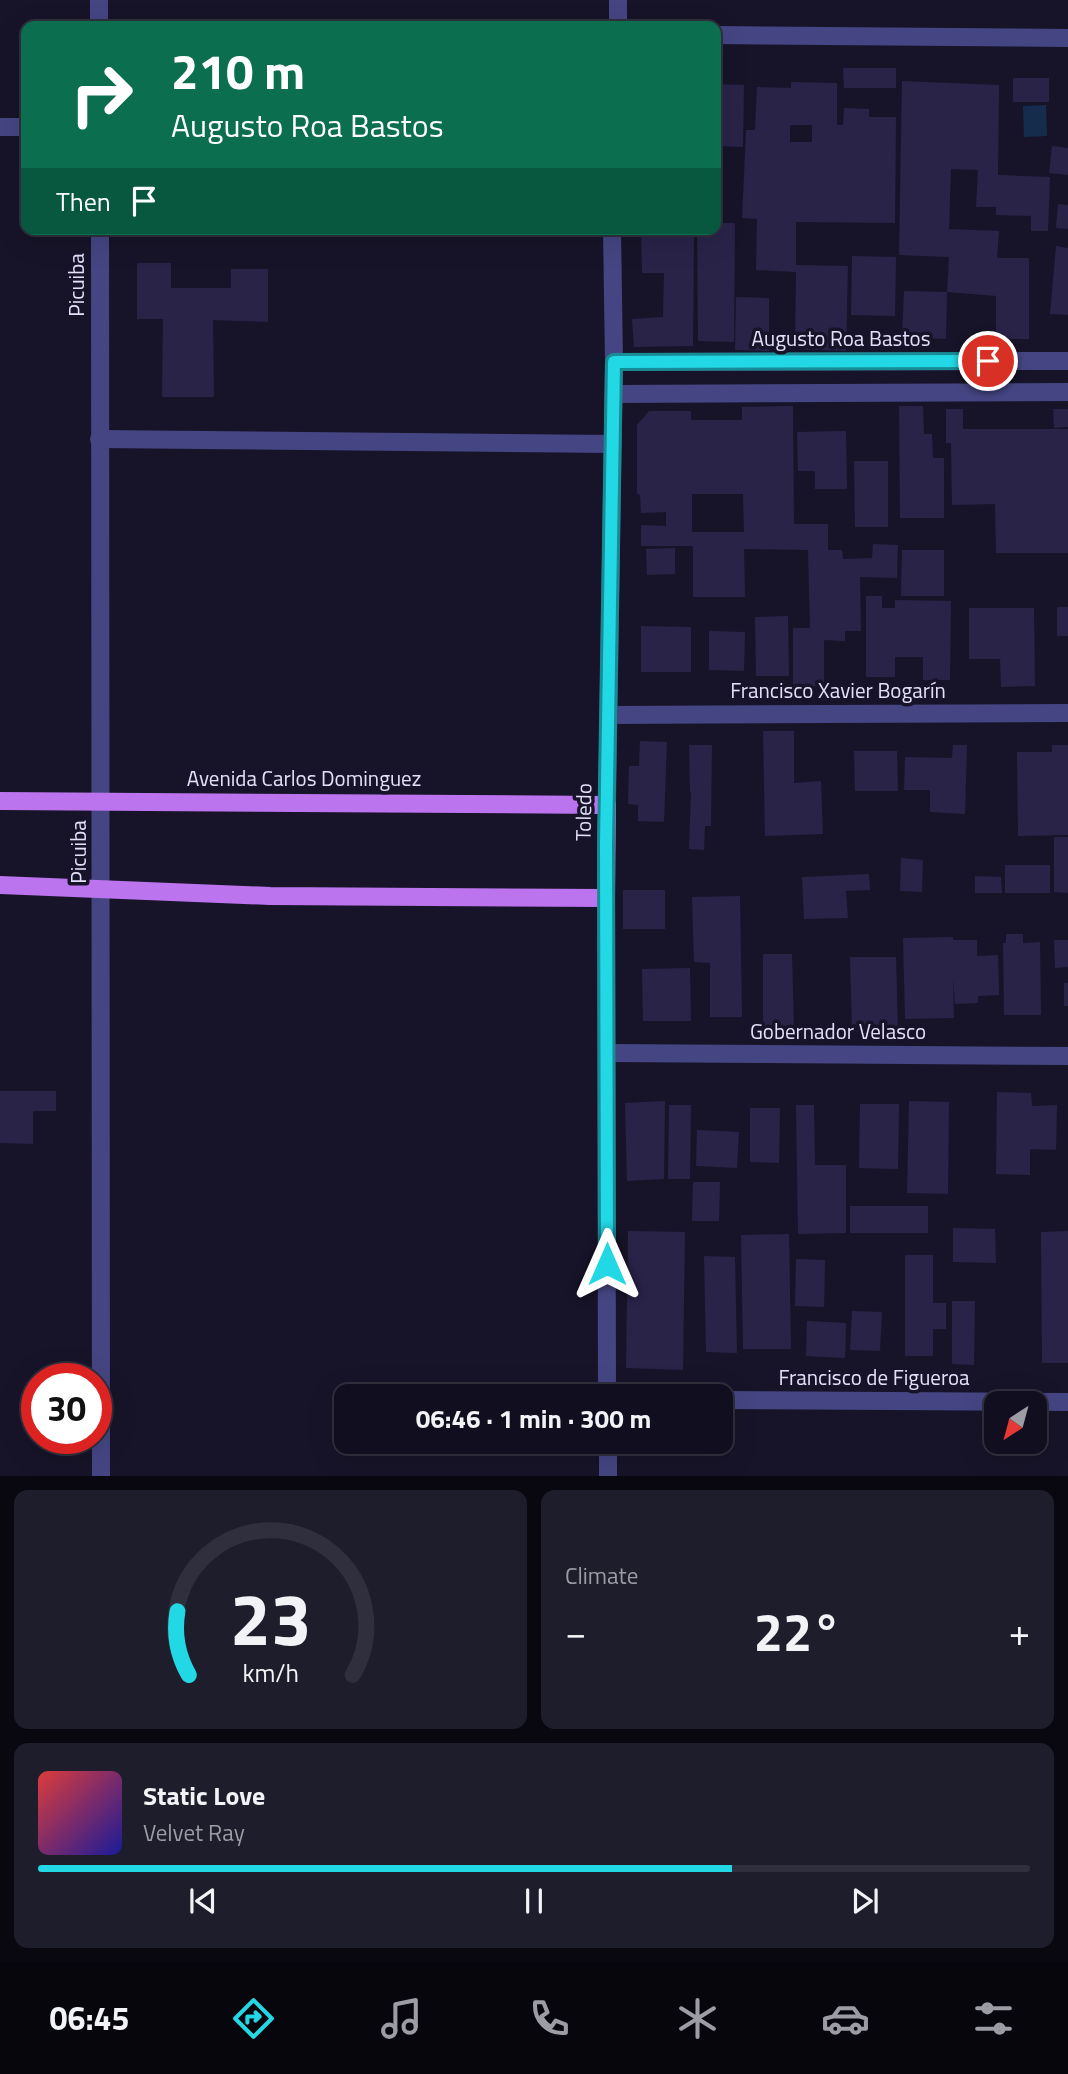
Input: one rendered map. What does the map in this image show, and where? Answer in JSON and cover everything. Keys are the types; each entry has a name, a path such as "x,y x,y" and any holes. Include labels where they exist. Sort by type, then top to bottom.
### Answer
{"main road":[{"name":"Avenida Carlos Dominguez","path":"0,801 607,805"},
{"name":"Toledo","path":"606,898 607,805"},
{"path":"0,885 270,896 606,898"}],"street":[{"path":"99,0 99,21"},
{"path":"618,0 618,21"},
{"path":"721,35 1068,38"},
{"path":"0,127 21,127"},
{"name":"Picuiba","path":"100,235 101,1475"},
{"name":"Toledo","path":"607,805 614,394 612,235"},
{"name":"Augusto Roa Bastos","path":"614,362 1068,361"},
{"path":"614,394 1068,392"},
{"path":"99,439 613,444"},
{"name":"Francisco Xavier Bogarín","path":"609,715 1068,713"},
{"name":"Toledo","path":"606,898 607,1384"},
{"name":"Gobernador Velasco","path":"607,1053 1068,1056"},
{"name":"Francisco de Figueroa","path":"733,1401 1068,1402"},
{"path":"608,1454 608,1475"}],"water":[{"path":"1046,105 1047,136 1024,137 1023,106"}],"building":[{"path":"843,68 896,68 896,88 844,88"},
{"path":"1013,78 1049,78 1049,102 1013,102"},
{"path":"902,81 999,85 998,175 1050,177 1048,231 1031,231 1031,216 996,215 996,207 976,207 978,170 951,169 949,229 999,231 997,258 1029,258 1029,339 996,339 996,296 947,292 949,257 899,255"},
{"path":"791,82 837,83 837,125 843,125 844,108 869,109 869,117 896,117 895,223 796,222 796,265 848,266 846,351 795,349 796,272 756,270 757,219 742,218 746,130 755,130 757,87 791,88","holes":["790,125 812,125 812,142 790,142"]},
{"path":"721,84 744,85 743,147 721,146"},
{"path":"1052,146 1068,148 1068,175 1049,173"},
{"path":"1058,204 1068,205 1068,229 1056,228"},
{"path":"721,223 735,223 734,342 698,341 697,235 721,235"},
{"path":"641,235 694,235 693,346 634,347 632,319 663,317 664,273 642,273"},
{"path":"1056,246 1068,248 1068,315 1050,314"},
{"path":"852,256 896,257 895,316 851,315"},
{"path":"137,263 171,263 171,288 231,288 231,269 268,269 268,322 213,320 214,397 162,397 163,319 137,319"},
{"path":"904,291 947,292 946,339 902,337"},
{"path":"736,297 769,298 769,351 735,350"},
{"path":"793,406 794,524 828,524 828,550 842,550 843,559 872,558 873,544 898,545 897,578 860,577 861,631 845,631 845,641 824,640 824,686 793,686 793,628 810,628 808,550 744,549 745,597 693,597 693,546 641,546 641,525 666,526 666,512 641,513 640,495 637,494 637,425 649,411 691,411 691,420 742,420 742,407","holes":["692,494 743,494 744,532 692,532"]},
{"path":"899,406 923,406 924,434 932,434 933,458 944,458 944,518 900,518"},
{"path":"946,409 963,409 963,429 1068,429 1068,553 996,553 995,504 952,505 951,443 946,443"},
{"path":"1053,409 1068,409 1068,427 1054,428"},
{"path":"846,431 847,489 815,489 815,471 798,471 797,432"},
{"path":"854,461 888,461 888,527 855,527"},
{"path":"675,548 675,574 647,575 646,549"},
{"path":"902,550 944,550 944,596 901,596"},
{"path":"866,596 882,596 882,608 895,608 895,600 951,601 950,680 923,680 923,657 895,657 895,677 866,677"},
{"path":"1057,607 1068,607 1068,636 1057,636"},
{"path":"969,608 1034,608 1035,686 1001,687 1000,659 969,659"},
{"path":"788,616 789,676 756,676 755,617"},
{"path":"641,626 691,627 691,672 641,672"},
{"path":"709,631 745,632 744,671 709,670"},
{"path":"763,731 794,731 794,783 821,781 823,834 765,836"},
{"path":"640,741 667,742 664,822 638,821 638,805 628,804 629,766 639,766"},
{"path":"689,745 712,745 711,826 705,826 704,850 689,849"},
{"path":"953,745 967,745 965,814 930,812 930,790 904,790 905,757 952,758"},
{"path":"1052,745 1068,745 1068,835 1018,836 1017,752 1052,752"},
{"path":"854,751 897,751 898,791 855,791"},
{"path":"1054,837 1068,837 1068,893 1054,892"},
{"path":"901,858 923,860 922,892 900,891"},
{"path":"1005,865 1050,865 1050,893 1005,893"},
{"path":"869,874 870,890 846,891 848,918 804,919 802,877"},
{"path":"975,876 1001,877 1002,893 975,893"},
{"path":"623,890 665,890 665,929 623,929"},
{"path":"740,896 742,1017 710,1017 710,963 694,962 692,897"},
{"path":"1006,934 1023,934 1023,943 1040,942 1041,1015 1004,1015 1003,943 1006,943"},
{"path":"953,937 953,940 977,940 977,956 998,955 999,995 978,996 978,1003 955,1004 953,978 954,1018 905,1019 903,938"},
{"path":"1054,940 1068,940 1068,967 1055,968"},
{"path":"763,954 792,954 794,1029 763,1029"},
{"path":"850,957 896,957 898,1032 852,1032"},
{"path":"690,968 691,1021 643,1021 642,969"},
{"path":"1064,983 1068,983 1068,1006 1064,1006"},
{"path":"0,1091 56,1091 56,1111 33,1111 33,1144 0,1143"},
{"path":"997,1092 1031,1093 1032,1106 1057,1105 1056,1150 1030,1149 1030,1175 996,1174"},
{"path":"665,1101 664,1179 627,1181 625,1103"},
{"path":"909,1101 949,1102 948,1194 907,1193"},
{"path":"860,1104 899,1104 898,1169 859,1168"},
{"path":"669,1105 691,1105 690,1179 668,1179"},
{"path":"796,1105 814,1105 815,1165 846,1165 846,1233 798,1234"},
{"path":"750,1108 780,1108 779,1163 750,1162"},
{"path":"697,1130 739,1132 737,1168 696,1166"},
{"path":"693,1182 720,1182 719,1221 692,1221"},
{"path":"850,1206 928,1206 928,1233 850,1233"},
{"path":"953,1228 995,1229 996,1263 953,1262"},
{"path":"628,1231 685,1232 683,1370 626,1368"},
{"path":"1068,1231 1068,1363 1042,1363 1041,1232"},
{"path":"789,1234 791,1349 743,1349 741,1235"},
{"path":"905,1255 933,1255 933,1303 946,1303 946,1329 933,1329 933,1356 905,1356"},
{"path":"704,1256 735,1257 737,1353 706,1352"},
{"path":"796,1259 825,1260 824,1307 795,1306"},
{"path":"952,1301 975,1301 974,1365 952,1364"},
{"path":"852,1311 882,1312 880,1351 850,1350"},
{"path":"807,1321 846,1323 845,1358 806,1356"}],"route":[{"path":"607,1264 606,844 614,362 988,361"}]}
